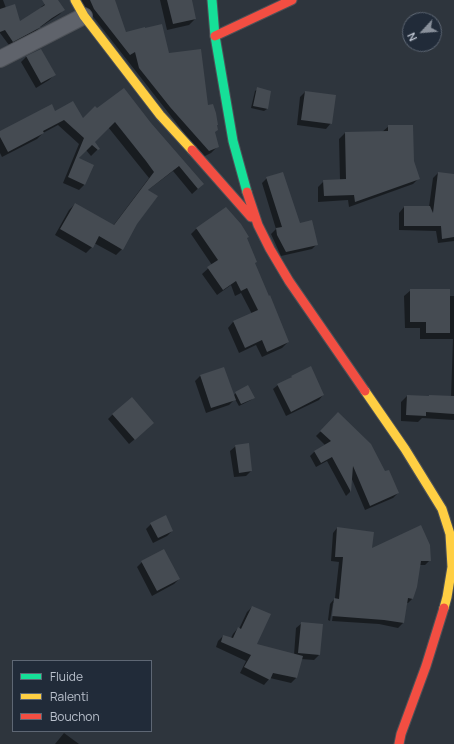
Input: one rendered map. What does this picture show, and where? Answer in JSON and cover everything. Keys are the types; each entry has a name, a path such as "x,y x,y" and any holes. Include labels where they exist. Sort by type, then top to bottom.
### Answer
{"main road":[{"path":"75,0 84,16 160,115 258,225"},
{"path":"212,0 214,36 233,141 244,184 258,225 289,281 405,449 442,509 450,534 452,567 448,598 426,666 401,734 399,744"},
{"path":"214,36 292,0"}],"street":[{"path":"0,59 84,16"}],"building":[{"path":"42,0 58,0 65,10 41,27 13,42 5,30 0,32 0,9 15,4 20,21 45,5"},
{"path":"90,0 115,0 126,32 162,24 169,53 201,49 208,105 213,104 216,113 218,130 215,132 219,147 209,151 170,107 139,68 135,52 130,55 94,9"},
{"path":"167,0 192,0 196,19 173,24"},
{"path":"41,49 56,75 41,83 26,56"},
{"path":"257,87 271,91 268,109 253,106"},
{"path":"124,88 151,123 204,184 198,189 179,166 148,190 158,196 137,224 123,250 99,236 93,248 60,229 75,203 114,225 154,172 115,122 95,142 100,149 98,150 92,145 79,158 94,165 85,185 68,177 84,138 64,120 43,131 44,133 8,152 0,137 0,131 52,104 55,111 73,101 83,118 95,106 97,108"},
{"path":"305,91 336,95 332,124 301,120"},
{"path":"388,125 413,125 414,161 420,179 355,202 354,195 324,196 323,180 346,179 345,132 388,131"},
{"path":"283,172 300,223 312,220 318,245 286,252 277,235 276,228 282,227 266,177"},
{"path":"438,172 454,174 454,237 442,239 441,226 404,226 404,206 430,206 433,213"},
{"path":"226,207 241,224 249,237 247,238 257,262 255,263 289,342 267,352 262,340 245,348 233,321 258,310 247,288 241,291 236,281 223,290 207,267 218,260 196,228"},
{"path":"410,289 450,289 450,333 426,333 426,322 410,322"},
{"path":"311,366 324,395 291,412 277,384"},
{"path":"224,367 236,400 211,408 200,375"},
{"path":"248,385 255,398 241,404 235,392"},
{"path":"407,395 454,396 454,414 426,412 426,416 406,415"},
{"path":"132,397 154,423 135,440 112,414"},
{"path":"338,412 371,444 385,471 389,470 399,493 370,506 353,466 351,492 332,457 321,463 314,451 331,441 320,431"},
{"path":"249,443 252,471 239,473 235,445"},
{"path":"166,515 173,531 158,538 150,523"},
{"path":"421,525 430,545 431,561 421,561 417,587 413,599 408,598 404,623 332,616 334,598 339,599 343,557 335,557 337,527 374,532 372,548"},
{"path":"164,549 180,579 157,591 141,561"},
{"path":"252,606 271,614 257,644 303,656 297,678 273,673 270,680 244,667 251,655 221,642 223,635 233,638 238,627 241,629"},
{"path":"301,622 323,624 320,655 298,653"}],"traffic: fast":[{"path":"212,0 215,36 233,141 247,192"}],"traffic: slow":[{"path":"75,0 84,16 160,115 192,150"},
{"path":"365,391 405,449 442,509 450,534 452,567 444,608"}],"traffic: jam":[{"path":"215,36 292,0"},
{"path":"192,150 251,217"},
{"path":"247,192 258,225 270,249 289,281 365,391"},
{"path":"399,744 401,734 426,666 444,608"}]}
